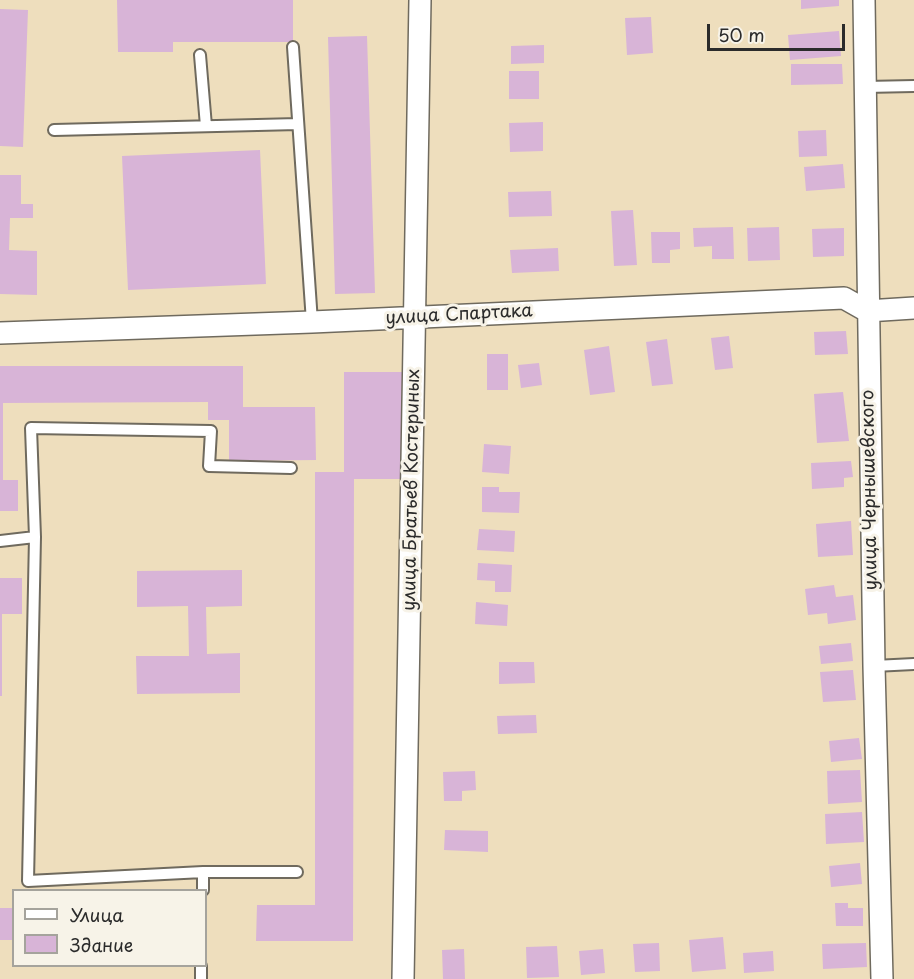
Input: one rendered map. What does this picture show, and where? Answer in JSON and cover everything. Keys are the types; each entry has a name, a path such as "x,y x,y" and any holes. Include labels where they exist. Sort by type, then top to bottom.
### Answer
{"street":[{"name":"улица Братьев Костериных","path":"403,979 420,0"},
{"name":"улица Чернышевского","path":"864,0 867,311 882,979"},
{"name":"улица Спартака","path":"0,333 312,322 844,298 867,311 914,308"}],"lane":[{"path":"293,47 312,322"},
{"path":"200,55 206,126"},
{"path":"865,87 914,86"},
{"path":"54,130 298,124"},
{"path":"291,468 209,466 211,431 31,428 35,537 28,881 203,872 297,872"},
{"path":"0,541 35,537"},
{"path":"874,666 914,664"},
{"path":"203,872 203,889"}],"building":[{"path":"117,0 293,0 293,42 173,42 173,52 118,52"},
{"path":"801,0 839,0 839,6 801,9"},
{"path":"0,9 28,10 23,147 0,146"},
{"path":"651,17 653,53 627,55 625,18"},
{"path":"839,31 841,56 790,60 788,35"},
{"path":"367,36 375,293 335,294 328,37"},
{"path":"544,45 544,63 511,64 511,46"},
{"path":"791,64 842,64 843,84 791,85"},
{"path":"509,71 539,71 539,99 509,99"},
{"path":"543,122 543,151 510,152 509,123"},
{"path":"826,130 827,156 799,157 798,131"},
{"path":"260,150 266,284 128,290 122,156"},
{"path":"843,164 845,188 806,191 804,167"},
{"path":"0,175 21,175 21,204 33,204 33,218 10,218 9,250 37,251 37,295 0,294"},
{"path":"551,191 552,216 509,217 508,192"},
{"path":"633,210 637,265 614,266 611,211"},
{"path":"733,227 734,259 712,259 712,246 694,247 693,228"},
{"path":"779,227 780,260 748,261 747,228"},
{"path":"844,228 844,256 813,257 812,229"},
{"path":"651,232 680,232 680,249 670,250 670,263 652,263"},
{"path":"558,248 559,271 512,273 510,250"},
{"path":"846,331 848,354 815,355 814,332"},
{"path":"729,336 733,368 715,370 711,338"},
{"path":"667,339 673,384 652,386 646,342"},
{"path":"609,346 615,392 590,395 584,350"},
{"path":"487,354 508,354 508,390 487,390"},
{"path":"539,363 542,385 521,388 518,365"},
{"path":"0,366 243,366 243,407 315,407 316,460 229,461 229,420 208,420 208,402 3,403 3,480 18,480 18,511 0,511"},
{"path":"344,372 402,372 401,479 354,479 353,941 256,941 257,905 315,905 315,472 344,472"},
{"path":"843,392 849,441 817,443 814,394"},
{"path":"484,444 511,446 509,474 482,472"},
{"path":"851,461 853,477 844,478 844,487 812,489 811,463"},
{"path":"482,487 499,487 499,492 520,492 519,513 482,512"},
{"path":"851,521 853,555 818,557 816,524"},
{"path":"479,529 515,531 514,552 477,550"},
{"path":"478,563 512,565 511,592 495,592 495,581 477,580"},
{"path":"242,570 242,606 206,607 207,654 240,653 240,693 137,694 136,656 189,656 188,606 137,607 137,571"},
{"path":"0,578 22,578 22,614 2,614 2,696 0,696"},
{"path":"834,585 836,597 853,595 856,620 828,624 827,613 808,615 805,589"},
{"path":"476,602 508,605 507,626 475,624"},
{"path":"851,643 853,661 821,664 819,646"},
{"path":"499,662 534,662 535,683 499,684"},
{"path":"853,670 856,700 823,702 820,672"},
{"path":"536,715 537,733 498,734 497,716"},
{"path":"859,738 862,759 831,762 829,741"},
{"path":"860,770 862,802 828,804 827,771"},
{"path":"475,771 476,790 462,791 462,801 444,801 443,772"},
{"path":"862,812 864,842 826,844 825,814"},
{"path":"445,830 488,831 488,852 444,850"},
{"path":"860,863 862,884 831,887 829,866"},
{"path":"835,903 848,903 848,908 863,908 863,926 836,926"},
{"path":"0,908 12,908 12,940 0,940"},
{"path":"723,937 726,969 692,972 689,940"},
{"path":"659,943 660,971 635,972 633,944"},
{"path":"866,943 867,967 823,969 822,944"},
{"path":"557,946 559,977 527,978 526,947"},
{"path":"464,949 465,979 443,979 442,950"},
{"path":"603,949 605,973 581,975 579,951"},
{"path":"773,951 774,971 744,973 743,953"}]}
